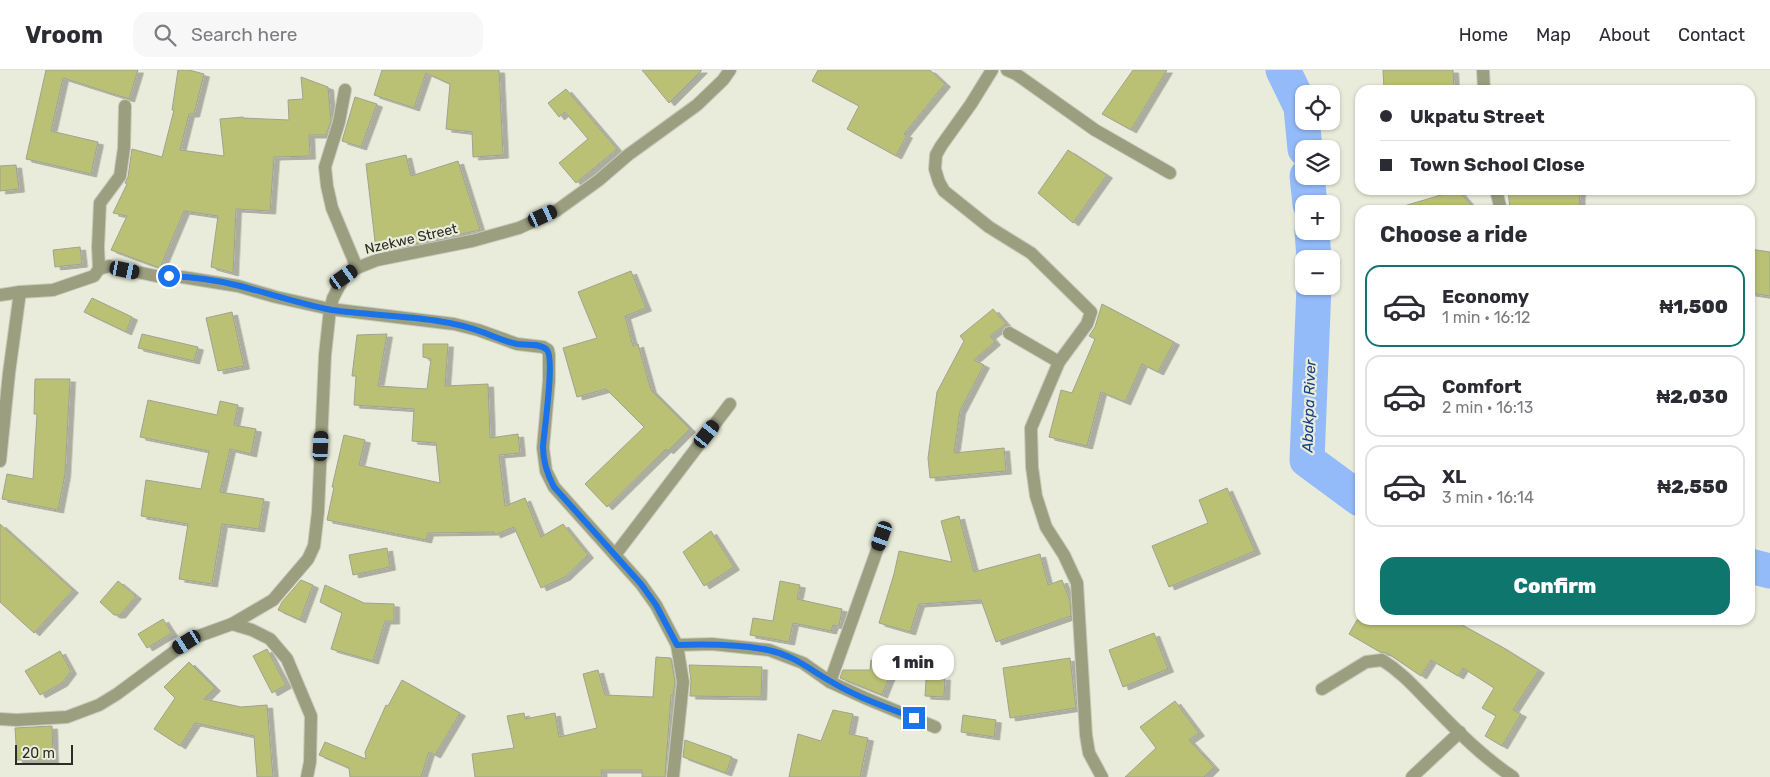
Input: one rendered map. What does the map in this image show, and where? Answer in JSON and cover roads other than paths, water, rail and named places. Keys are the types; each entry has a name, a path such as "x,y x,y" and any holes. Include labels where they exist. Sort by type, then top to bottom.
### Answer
{"street":[{"name":"Nzekwe Street","path":"0,719 17,720 67,717 99,705 196,637 232,624 273,600 308,559 314,546 318,512 325,355 330,309 333,298 344,277 357,268 377,260 472,241 519,228 556,211 697,105 723,80 730,70"},
{"path":"992,70 971,104 941,146 936,155 935,169 944,191 990,227 1031,253 1091,312 1088,324 1059,362 1031,428 1032,467 1036,496 1046,527 1064,555 1076,583 1086,734 1090,753 1102,777"},
{"path":"1007,70 1016,74 1095,130 1170,173"},
{"path":"1482,70 1484,85"},
{"path":"345,90 339,122 325,167 326,186 332,208 357,268"},
{"path":"99,269 100,203 120,176 124,148 125,106"},
{"path":"0,296 20,292 53,290 94,276 99,269 109,266 156,276 182,277 238,286 330,309 454,324 478,330 517,344 543,347 548,350 549,381 543,448 546,471 554,487 641,584 656,605 677,645 683,682 673,777"},
{"path":"0,461 4,370 20,292"},
{"path":"1009,333 1059,362"},
{"path":"615,555 730,404"},
{"path":"830,682 882,536"},
{"path":"232,624 252,630 270,639 287,659 311,716 310,762 307,777"},
{"path":"677,645 712,644 769,650 803,663 830,682 935,727"},
{"path":"1322,689 1366,662 1382,660 1405,676 1460,732 1494,763 1513,777"},
{"path":"1412,777 1460,732"}],"waterway":[{"name":"Abakpa River","path":"1283,70 1301,107 1304,140"},
{"name":"Abakpa River","path":"1308,185 1309,195"},
{"name":"Abakpa River","path":"1313,240 1313,250"},
{"name":"Abakpa River","path":"1314,295 1307,460 1355,495"},
{"name":"Abakpa River","path":"1755,567 1770,571"}]}
